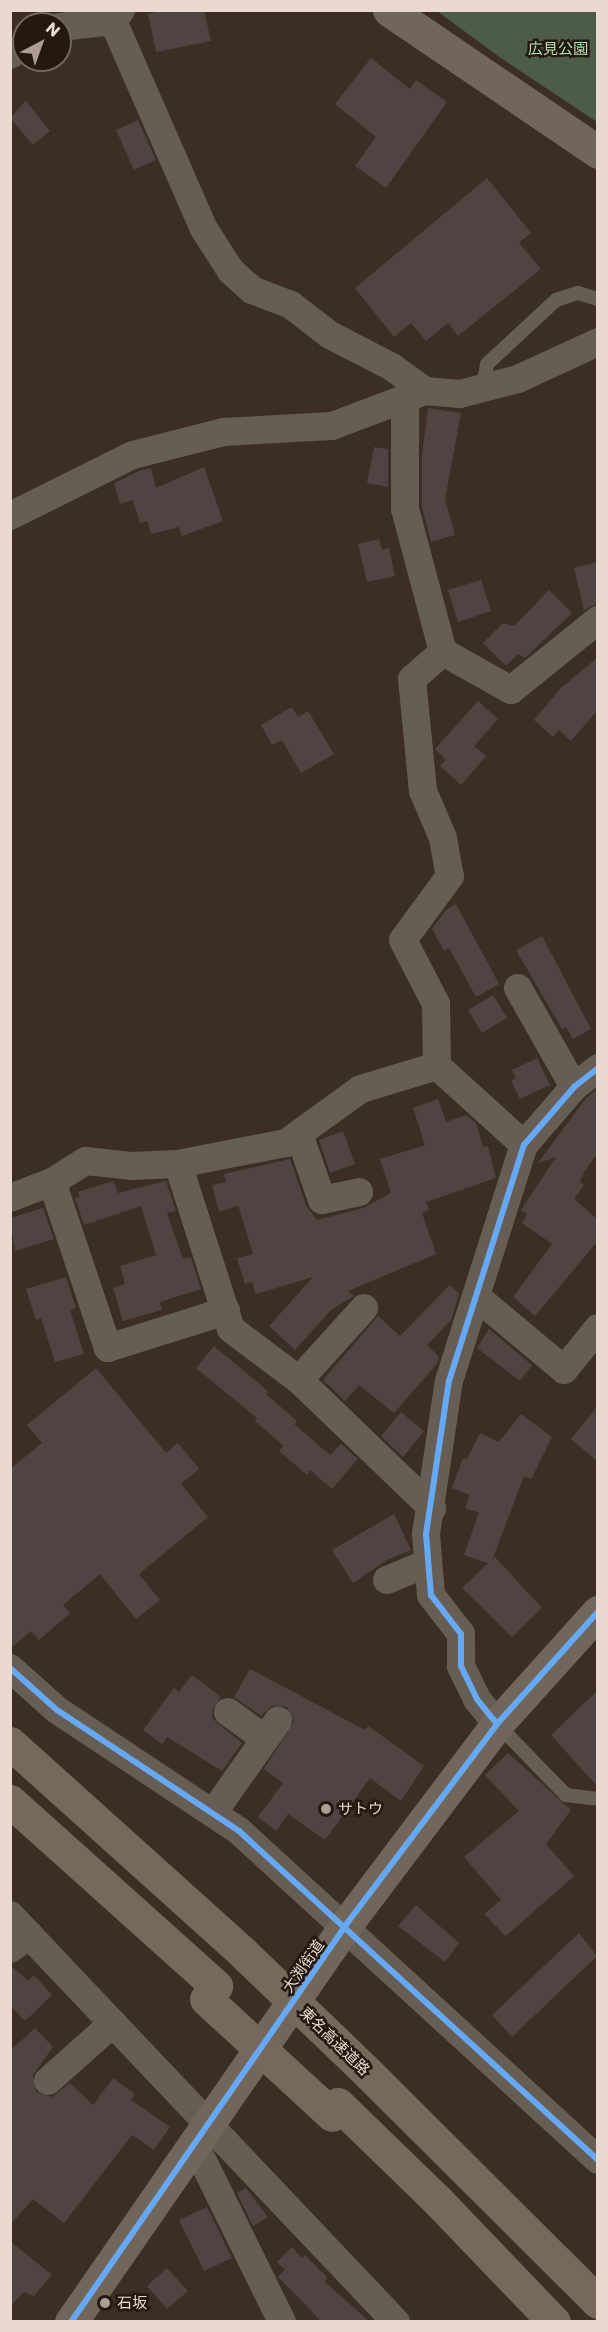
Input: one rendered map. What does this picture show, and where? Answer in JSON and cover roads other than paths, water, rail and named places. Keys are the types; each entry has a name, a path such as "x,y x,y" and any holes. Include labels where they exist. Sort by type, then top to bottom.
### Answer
{"highway":[{"name":"東名高速道路","path":"10,1743 243,1953 367,2072 597,2302"},
{"path":"10,1801 335,2110 438,2200 554,2322"},
{"path":"10,1830 211,1993"}],"street":[{"path":"390,10 597,152"},
{"path":"72,25 117,16 204,229 231,271 252,290 291,305 330,335 392,367 415,395 405,509 443,652 511,690 597,620"},
{"path":"10,516 133,455 224,432 332,426 415,395 460,394 518,379 597,342"},
{"path":"443,652 412,679 423,791 443,838 450,876 403,940 436,1004 436,1066 524,1145"},
{"path":"518,988 574,1088"},
{"path":"10,1198 52,1182 86,1161 131,1166 178,1164 286,1143 362,1089 436,1066"},
{"path":"497,1724 477,1699 461,1666 461,1634 431,1595 426,1534 432,1508 449,1381 478,1298 524,1145 574,1088 597,1068"},
{"path":"299,1134 322,1200 359,1192"},
{"path":"178,1164 231,1329 299,1380 432,1508"},
{"path":"52,1182 108,1348 226,1311"},
{"path":"478,1298 564,1370 597,1328"},
{"path":"299,1380 364,1308"},
{"path":"387,1580 428,1563"},
{"name":"大渕街道","path":"71,2322 345,1926 497,1724 597,1612"},
{"path":"10,1668 57,1710 239,1831 597,2160"},
{"path":"213,1813 272,1730 228,1712"},
{"path":"17,1933 112,2023 202,2134 396,2322"},
{"path":"48,2081 112,2023"},
{"path":"202,2134 282,2322"}],"lane":[{"path":"483,387 487,364 556,300 578,293 597,299"},
{"path":"497,1724 566,1795 597,1799"}],"place":[{"name":"サトウ","path":"326,1809"},
{"name":"石坂","path":"105,2303"}],"park label":[{"name":"広見公園","path":"558,49"}]}
